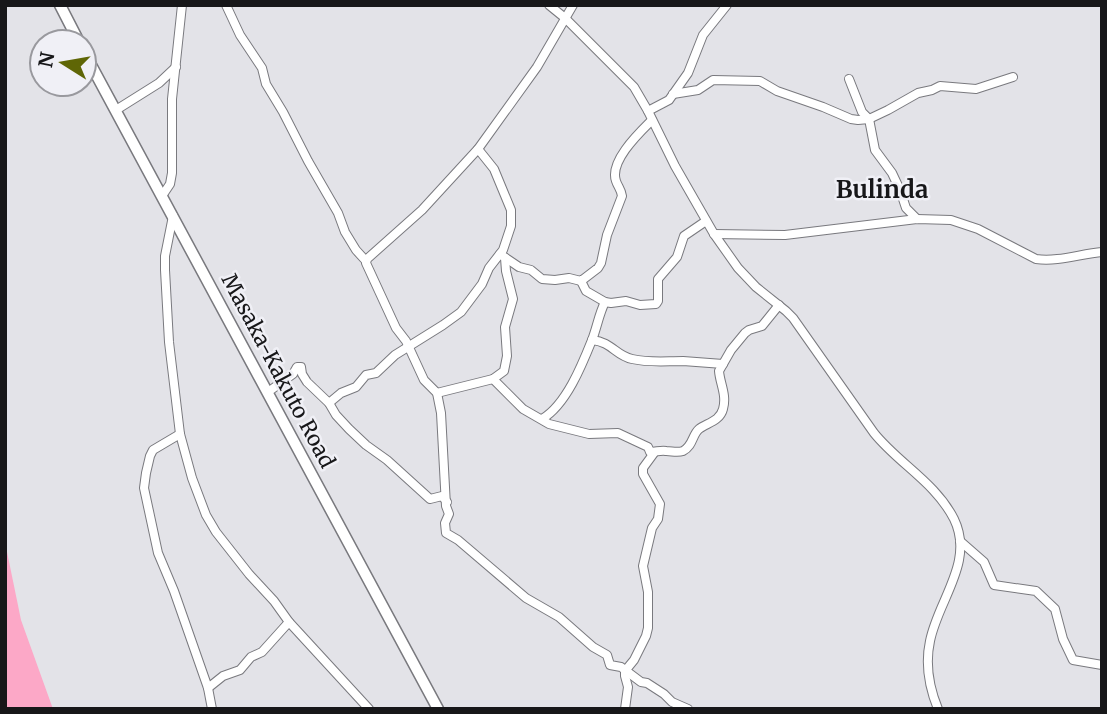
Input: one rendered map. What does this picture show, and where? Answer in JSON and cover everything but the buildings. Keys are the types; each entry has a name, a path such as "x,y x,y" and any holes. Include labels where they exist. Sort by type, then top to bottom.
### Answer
{"highway":[{"path":"60,5 72,28"},
{"name":"Masaka-Kakuto Road","path":"98,77 438,709"}],"street":[{"path":"162,196 170,184 172,173 172,99 182,5"},
{"path":"226,5 240,35 262,68 266,84 284,112 345,232 366,261 396,328 424,380 437,393 449,514 445,523 446,533 458,540 526,598 559,617 593,647 607,655 610,665 621,667 672,702 688,709"},
{"path":"550,5 625,77 640,96 675,166 714,234 746,277 793,318 874,433 928,483 955,521 960,541 959,565 930,640 929,678 938,709"},
{"path":"366,261 416,215 478,149 530,78 573,5"},
{"path":"648,111 669,100 688,73 703,35 727,5"},
{"path":"116,110 159,83 176,67"},
{"path":"673,94 698,90 713,80 760,81 777,91 851,119 869,119 918,93 940,86 976,89 1013,77"},
{"path":"849,79 862,112 869,119 875,150 892,173 906,208 917,219"},
{"path":"503,256 545,280 564,278 581,281 598,268 621,200 621,190 615,181 620,159 632,139 652,120"},
{"path":"437,393 493,379 504,371 508,356 505,327 513,299 503,256 512,216 494,169 478,149"},
{"path":"173,216 165,256 165,289 180,434 192,478 211,525 289,622 369,709"},
{"path":"714,234 785,235 917,219 951,220 967,225 1036,259 1047,261 1080,254 1102,253"},
{"path":"581,281 586,292 605,302 626,301 640,305 657,303 658,279 677,257 684,236 706,221"},
{"path":"329,403 341,393 356,387 366,376 376,373 395,355 461,312 482,284 489,268 503,256"},
{"path":"542,419 555,408 578,375 605,302"},
{"path":"625,709 628,687 625,671 634,660 648,628 648,592 643,566 660,504 643,474 643,468 654,453 666,450 680,452 685,449 694,440 698,430 719,417 724,406 724,393 719,371 730,350 749,330 762,326 779,305"},
{"path":"592,340 609,344 624,356 634,359 723,364"},
{"path":"268,393 293,374 295,368 303,369 302,374 307,382 366,445 428,497 433,499 442,496 447,502"},
{"path":"493,379 523,409 557,427 589,434 618,433 648,447 650,452 654,453"},
{"path":"180,434 153,450 144,488 158,553 208,688 212,709"},
{"path":"960,541 984,562 994,585 1036,591 1055,609 1063,639 1073,660 1102,665"},
{"path":"208,688 223,676 240,670 247,660 262,652 289,622"}],"shaded area":[{"path":"5,542 21,620 53,709 5,709"}],"district":[{"name":"Bulinda","path":"882,190"}]}
